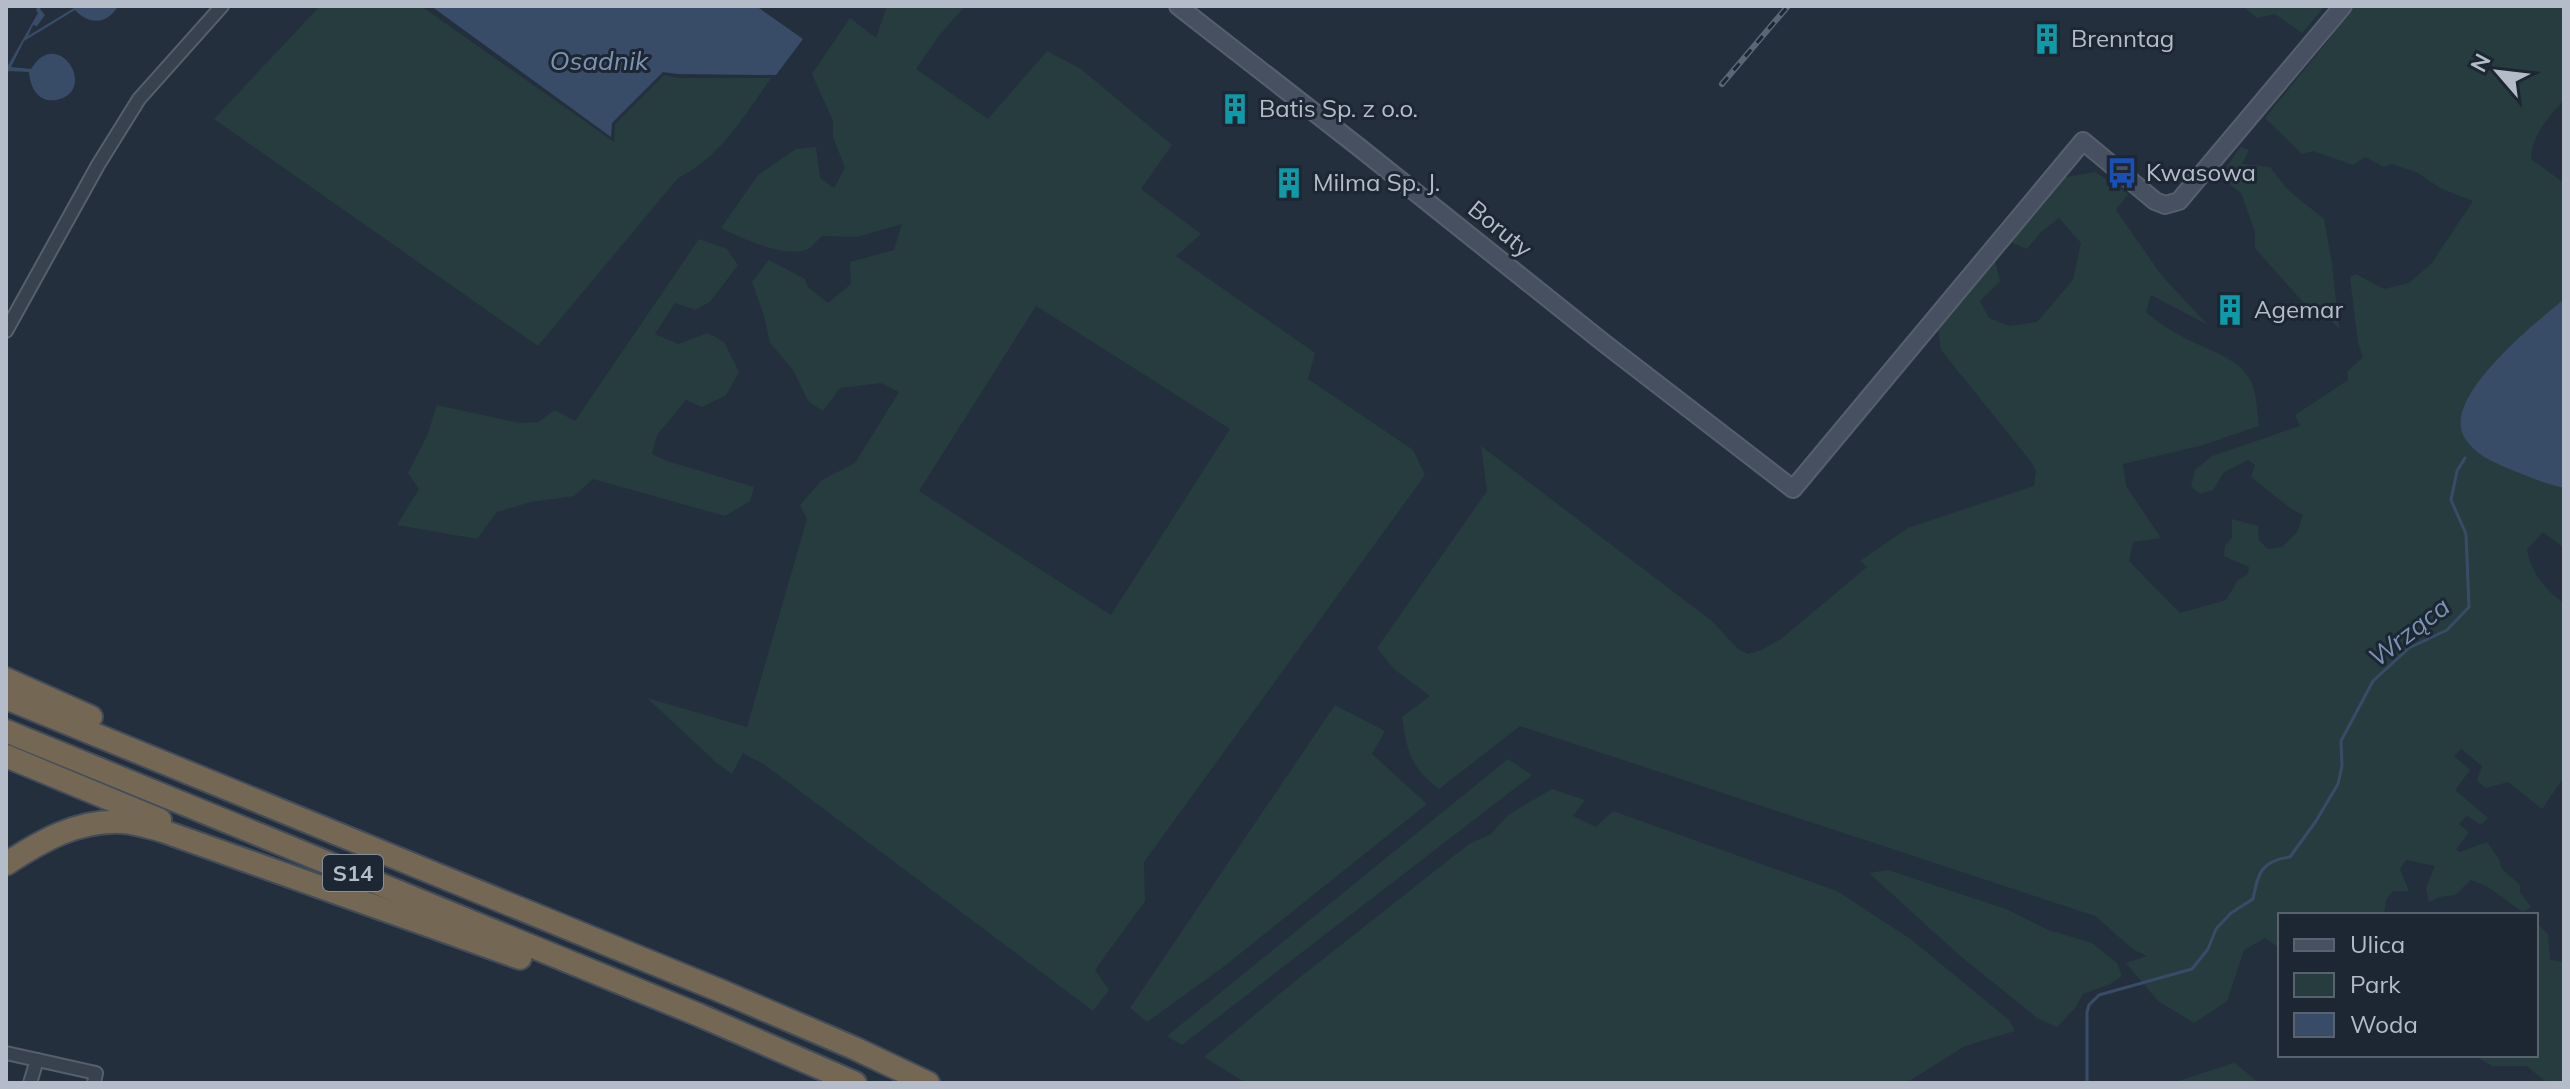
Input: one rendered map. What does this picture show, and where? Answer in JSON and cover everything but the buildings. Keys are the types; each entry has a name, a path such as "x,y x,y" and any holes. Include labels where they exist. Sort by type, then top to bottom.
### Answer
{"highway":[{"path":"6,679 144,743 245,796"},
{"name":"S14","path":"6,698 721,991 928,1083"},
{"name":"S14","path":"6,731 699,1015 855,1083"},
{"path":"6,756 328,889"},
{"path":"6,864 62,832 102,822 125,822 160,830 610,989 699,1015"}],"street":[{"path":"6,331 98,165 139,99 222,6"},
{"name":"Boruty","path":"1178,6 1793,489 2083,141 2155,201 2165,205 2179,201 2343,6"},
{"path":"6,1053 96,1073 94,1083"},
{"path":"30,1083 37,1060"}],"green space":[{"path":"320,6 421,6 614,142 615,124 664,75 679,78 771,78 719,147 678,178 538,346 214,119"},
{"path":"887,6 965,6 916,69 988,119 1047,51 1081,69 1172,145 1141,189 1201,234 1176,256 1315,353 1308,379 1413,450 1425,475 1144,862 1145,901 1095,970 1109,990 1093,1011 765,765 743,753 732,774 647,698 747,727 807,519 800,505 822,480 855,463 899,392 881,383 840,388 823,411 808,401 793,370 770,343 752,282 769,260 805,279 808,287 828,303 851,284 850,262 894,250 902,224 857,237 822,236 808,249 799,251 764,246 721,228 758,175 796,149 816,147 820,178 834,188 845,168 833,137 833,121 812,74 850,18 876,38","holes":["1036,306 1230,429 1111,615 919,491"]},
{"path":"2243,6 2325,6 2302,33 2275,14 2257,18"},
{"path":"2352,6 2564,6 2564,100 2538,134 2531,159 2564,183 2564,299 2500,356 2461,415 2462,433 2473,448 2495,463 2564,488 2564,548 2543,532 2527,550 2540,580 2564,603 2564,777 2542,809 2508,782 2486,788 2477,781 2482,766 2461,749 2454,756 2470,770 2455,790 2488,818 2481,825 2467,816 2459,824 2469,832 2456,849 2460,852 2487,842 2502,869 2520,885 2520,892 2531,907 2523,912 2492,890 2471,880 2455,895 2429,902 2426,888 2435,866 2406,860 2400,869 2409,891 2393,891 2386,900 2384,913 2278,913 2278,947 2265,938 2244,950 2227,1001 2194,1023 2158,1001 2126,963 2147,956 2134,950 2095,916 1520,726 1439,789 1416,766 1408,749 1402,717 1430,696 1394,669 1377,648 1487,491 1481,446 1712,621 1738,649 1748,654 1781,639 1867,567 1860,561 1908,528 2034,486 2036,471 2032,463 1941,350 1938,328 1995,261 2000,281 1980,301 1989,318 2009,326 2037,322 2073,280 2081,243 2059,218 2041,232 2027,249 2008,241 2061,178 2095,172 2128,194 2116,210 2162,276 2208,325 2151,295 2146,312 2173,332 2239,366 2253,387 2259,426 2203,445 2123,464 2126,486 2161,538 2133,542 2129,561 2180,613 2226,600 2238,580 2248,574 2249,567 2224,556 2225,545 2232,538 2232,519 2258,526 2259,540 2268,549 2282,547 2297,532 2303,515 2251,477 2255,465 2248,460 2224,472 2213,490 2200,494 2191,486 2195,470 2212,456 2300,426 2295,415 2348,380 2347,372 2363,357 2358,343 2350,277 2356,274 2384,289 2409,283 2431,264 2473,201 2440,188 2418,173 2392,164 2384,167 2365,157 2353,165 2313,151 2302,154 2265,118"},
{"path":"2240,147 2249,150 2242,164 2270,167 2288,190 2324,219 2339,329 2323,311 2316,317 2255,248 2255,232 2241,193 2220,177"},
{"path":"699,239 727,249 738,265 710,302 695,310 675,303 655,334 678,344 708,333 724,342 739,372 726,395 702,407 686,400 657,435 652,454 754,487 750,501 725,516 593,479 574,496 531,502 497,512 477,539 397,525 419,489 408,473 427,436 437,405 519,423 538,422 555,410 575,421"},
{"path":"1335,705 1385,731 1372,754 1427,804 1222,968 1147,1022 1130,1008"},
{"path":"1508,759 1532,775 1182,1045 1167,1036"},
{"path":"1552,789 1585,800 1573,816 1596,827 1613,811 1837,891 1912,940 2010,1021 2015,1031 1965,1046 1906,1083 1246,1083 1204,1057 1469,844 1491,834 1508,815"},
{"path":"1888,870 2006,909 2048,930 2092,943 2117,963 2122,976 2083,994 2057,1027 2037,1018 1958,954 1869,873"},
{"path":"2538,925 2548,934 2550,960 2564,962 2564,1083 2547,1083 2527,1066 2492,1066 2476,1057 2538,1057"},
{"path":"2234,1063 2259,1083 2172,1083"}],"water":[{"path":"38,6 42,6 40,9 45,15 37,26 33,25 28,36 74,6 118,6 109,17 98,21 86,18 75,10 24,41 11,67 31,69 42,57 52,54 62,57 70,65 75,75 74,85 69,95 56,100 44,99 36,93 29,72 9,71 6,75 6,69 38,13"},
{"name":"Osadnik","path":"431,6 756,6 803,39 776,75 663,72 612,123 611,137"},
{"path":"2564,299 2564,488 2484,457 2463,435 2461,418 2467,400 2496,361"}],"waterway":[{"name":"Wrząca","path":"2087,1083 2089,1005 2099,995 2192,969 2208,949 2216,929 2231,913 2253,899 2262,870 2273,862 2290,857 2316,821 2338,784 2342,766 2341,741 2373,681 2409,648 2447,630 2469,607 2466,534 2451,500 2457,471 2465,458"}],"railway":[{"path":"1722,84 1788,6"}],"place":[{"name":"Brenntag","path":"2047,39"},
{"name":"Batis Sp. z o.o.","path":"1235,109"},
{"name":"Kwasowa","path":"2122,173"},
{"name":"Milma Sp. J.","path":"1289,183"},
{"name":"Agemar","path":"2230,310"}]}
